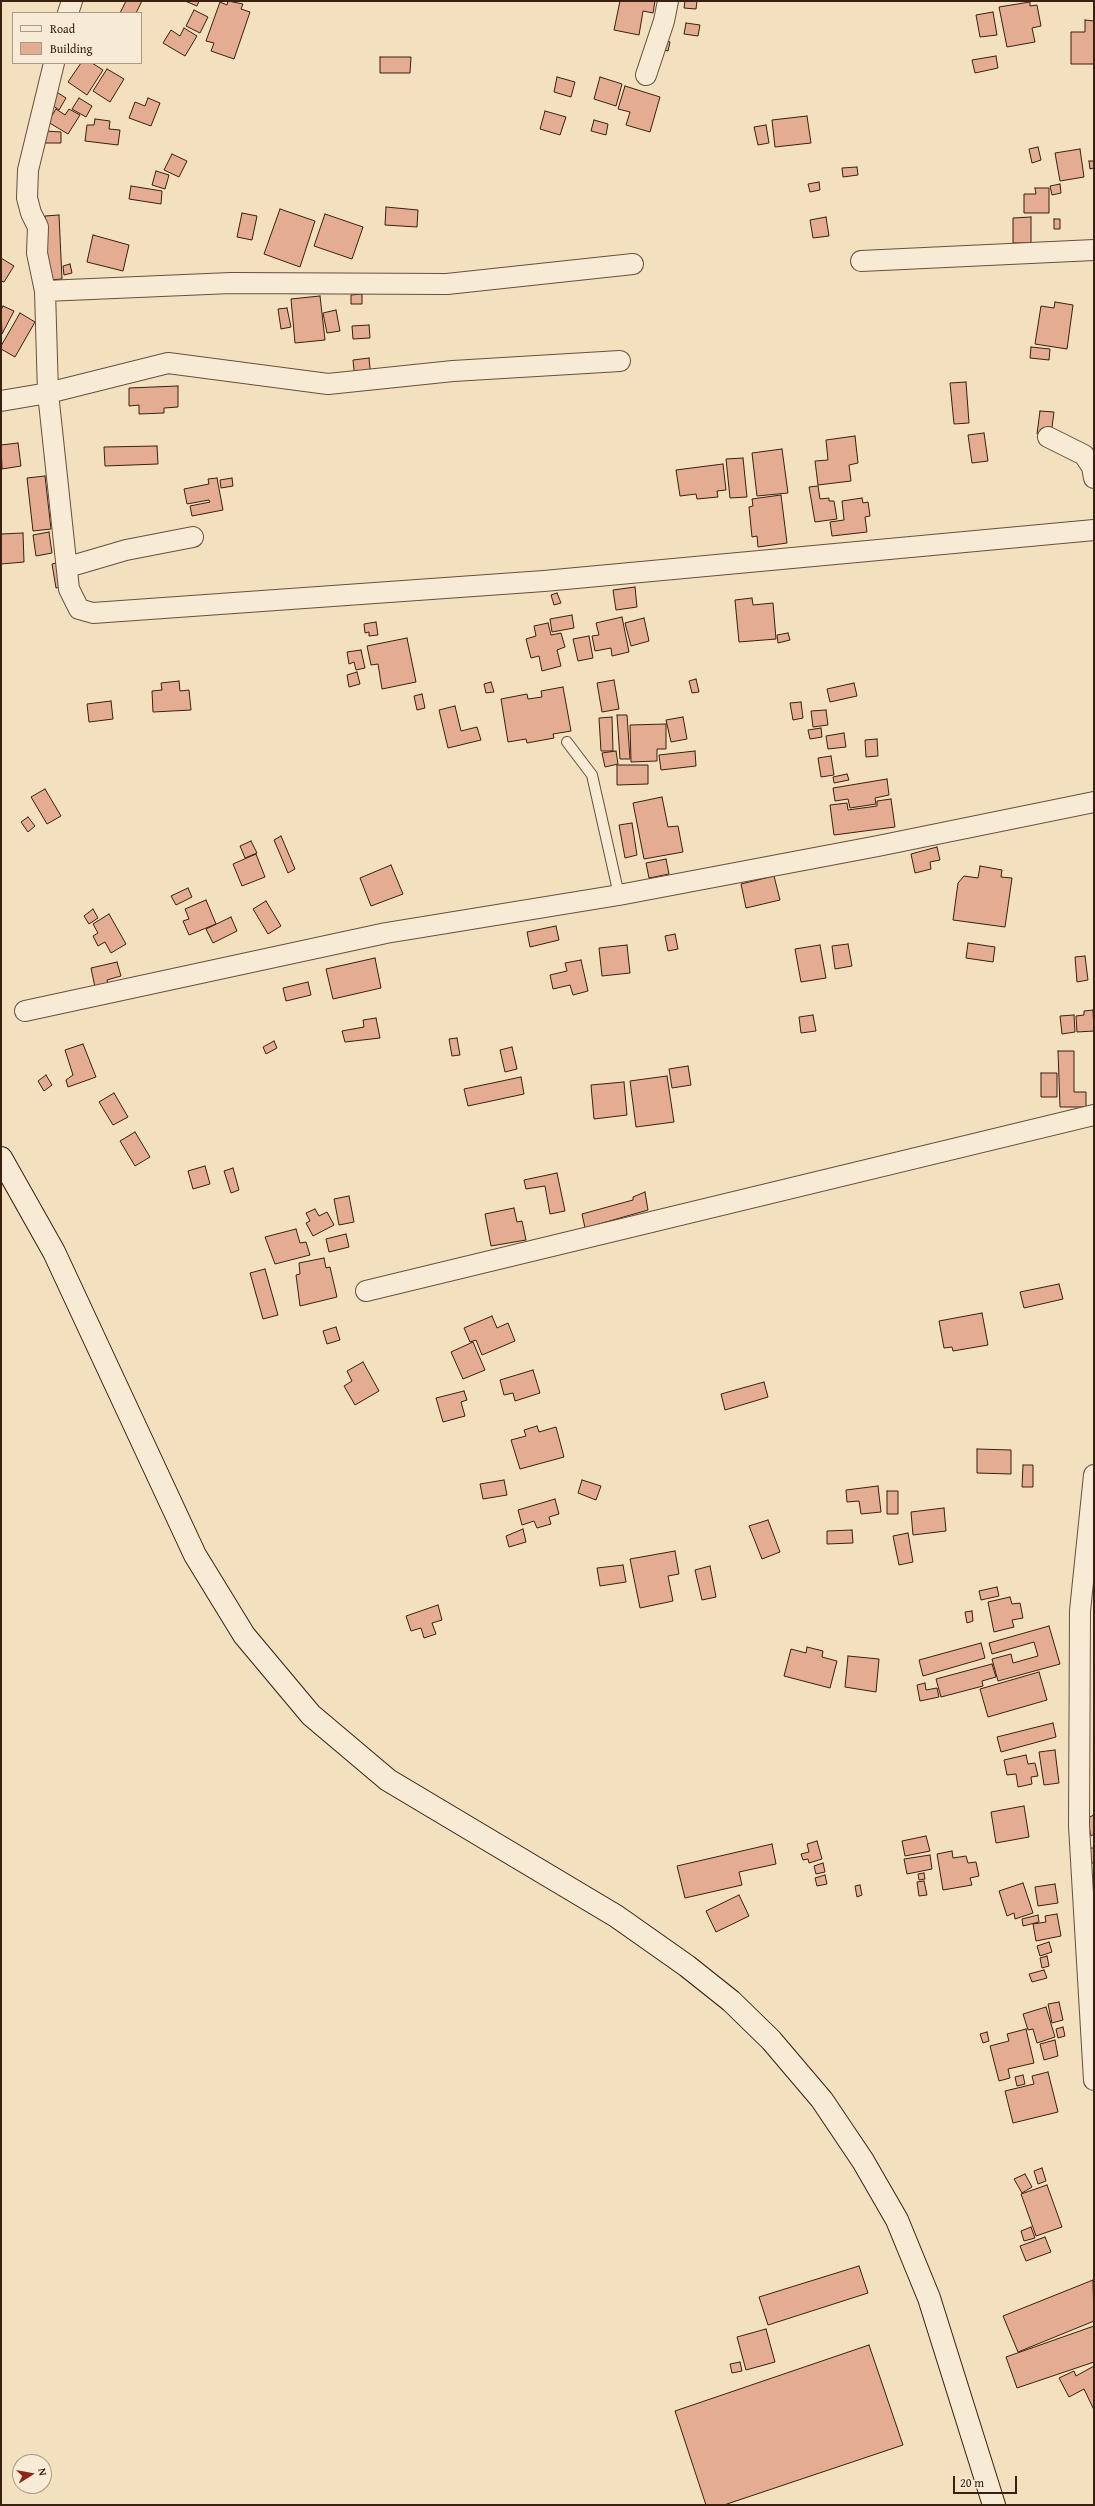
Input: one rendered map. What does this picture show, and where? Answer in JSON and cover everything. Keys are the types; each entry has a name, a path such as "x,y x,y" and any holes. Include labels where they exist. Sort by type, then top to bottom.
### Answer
{"main road":[{"path":"1,1158 54,1252 195,1555 244,1635 311,1715 388,1780 616,1916 687,1966 731,2001 771,2040 822,2100 863,2162 897,2220 929,2298 994,2505"}],"street":[{"path":"68,12 72,1"},
{"path":"646,75 664,21 668,1"},
{"path":"54,64 28,170 27,198 31,213 38,227 37,253 45,290 48,393 68,567 69,589 73,601 80,609 93,613 544,581 1093,528"},
{"path":"861,261 1094,250"},
{"path":"45,290 231,283 447,284 633,264"},
{"path":"1,401 48,393 168,363 328,384 453,371 620,361"},
{"path":"1048,437 1084,455 1092,467 1094,478"},
{"path":"68,567 126,550 193,536"},
{"path":"26,1010 386,933 619,895 878,846 1094,802"},
{"path":"366,1291 1094,1115"},
{"path":"1094,1475 1080,1612 1079,1826 1094,2080"}],"lane":[{"path":"567,742 592,775 619,895"}],"building":[{"path":"126,1 142,1 136,12 120,12"},
{"path":"185,1 199,1 197,6"},
{"path":"228,1 243,4 241,9 250,12 234,59 211,51 214,43 206,41 220,2 227,5"},
{"path":"620,1 655,1 653,13 643,11 639,35 614,30"},
{"path":"685,1 697,1 696,9 684,8"},
{"path":"1030,2 1030,6 1037,5 1041,26 1032,28 1035,42 1007,47 999,7"},
{"path":"194,10 208,17 200,33 186,26"},
{"path":"993,12 997,35 980,37 976,15"},
{"path":"1085,20 1094,21 1094,64 1071,64 1071,32 1085,32"},
{"path":"686,23 700,25 698,36 684,34"},
{"path":"184,28 197,36 185,56 163,43 171,30 180,36"},
{"path":"664,40 670,42 668,51 661,49"},
{"path":"996,56 998,68 975,73 972,60"},
{"path":"380,57 411,57 410,73 380,73"},
{"path":"80,64 94,64 103,70 87,95 68,82"},
{"path":"107,69 124,79 110,102 93,91"},
{"path":"557,77 575,82 571,97 554,92"},
{"path":"600,77 622,84 616,106 594,99"},
{"path":"625,86 660,97 650,132 626,125 630,112 618,109"},
{"path":"55,91 66,98 59,110 48,102"},
{"path":"79,98 92,106 86,117 72,109"},
{"path":"148,98 160,103 151,126 129,118 135,102 145,106"},
{"path":"56,109 65,115 69,109 80,115 68,134 48,122"},
{"path":"545,111 566,117 560,135 540,129"},
{"path":"807,116 811,143 775,147 772,120"},
{"path":"95,119 110,121 109,129 120,130 118,145 85,141 87,125 94,125"},
{"path":"594,120 608,124 606,135 591,131"},
{"path":"766,125 769,143 758,145 754,127"},
{"path":"45,131 61,132 61,143 44,143"},
{"path":"1038,147 1041,160 1032,163 1029,149"},
{"path":"1080,149 1084,177 1060,181 1055,153"},
{"path":"172,154 187,161 179,177 164,170"},
{"path":"1089,161 1094,161 1094,168 1090,169"},
{"path":"857,167 858,175 843,177 842,168"},
{"path":"156,171 169,175 165,189 152,185"},
{"path":"819,182 820,190 810,192 808,184"},
{"path":"1060,184 1061,193 1052,195 1050,186"},
{"path":"131,186 162,191 161,204 129,199"},
{"path":"1035,188 1049,188 1049,213 1024,213 1024,194 1036,194"},
{"path":"386,207 418,210 417,227 385,225"},
{"path":"280,209 315,221 300,267 264,254"},
{"path":"242,213 257,216 252,240 237,237"},
{"path":"325,214 363,227 352,259 314,246"},
{"path":"59,215 62,279 49,280 45,216"},
{"path":"826,217 829,236 813,238 810,220"},
{"path":"1031,217 1031,243 1013,243 1013,218"},
{"path":"1054,219 1060,219 1060,229 1054,229"},
{"path":"93,235 129,245 123,271 87,262"},
{"path":"1,258 14,266 4,282 1,281"},
{"path":"70,264 72,273 64,275 63,266"},
{"path":"362,294 362,304 351,304 351,295"},
{"path":"320,296 325,340 295,343 291,299"},
{"path":"1055,302 1073,305 1067,349 1035,344 1041,306 1054,308"},
{"path":"3,306 14,311 2,334 1,310"},
{"path":"287,308 291,327 281,329 278,309"},
{"path":"336,310 340,331 327,333 323,313"},
{"path":"20,313 35,322 15,357 1,349 1,346"},
{"path":"369,325 370,338 353,339 352,326"},
{"path":"1031,347 1050,349 1049,360 1030,358"},
{"path":"369,358 371,378 355,380 353,360"},
{"path":"966,382 969,423 954,424 950,383"},
{"path":"178,386 178,407 164,408 164,413 139,414 139,405 129,406 129,388"},
{"path":"1040,411 1054,412 1051,435 1037,434"},
{"path":"984,433 988,461 972,463 968,435"},
{"path":"855,436 858,463 849,465 851,481 818,485 815,461 828,460 826,440"},
{"path":"18,443 21,466 2,469 1,445"},
{"path":"157,446 158,464 105,466 104,447"},
{"path":"782,449 788,493 757,496 752,453"},
{"path":"743,458 747,497 730,498 726,459"},
{"path":"723,464 726,490 717,491 718,497 697,499 696,494 680,496 676,470"},
{"path":"45,476 51,529 33,531 27,478"},
{"path":"217,478 223,510 192,516 190,506 210,502 209,500 187,504 184,489 209,484 208,479"},
{"path":"232,478 233,486 221,488 220,480"},
{"path":"818,486 820,499 829,498 829,501 834,501 837,519 815,522 809,487"},
{"path":"781,495 787,543 758,547 757,536 752,537 749,507 753,506 752,499"},
{"path":"862,498 863,503 868,502 870,516 865,517 867,532 832,536 830,522 844,520 842,501"},
{"path":"49,532 52,553 36,556 33,535"},
{"path":"23,533 24,562 1,564 1,534"},
{"path":"61,562 66,586 56,588 52,564"},
{"path":"635,587 637,607 616,610 613,590"},
{"path":"557,593 561,603 554,605 551,595"},
{"path":"752,598 753,605 773,603 776,639 739,642 735,600"},
{"path":"572,615 574,628 552,632 550,619"},
{"path":"622,617 629,652 612,656 611,648 595,651 592,636 599,635 596,623"},
{"path":"644,618 649,641 631,646 625,623"},
{"path":"376,622 378,635 369,636 369,632 365,633 364,624"},
{"path":"548,623 551,635 561,633 565,647 557,650 561,666 542,671 539,656 531,658 526,639 536,636 534,626"},
{"path":"788,633 790,640 778,643 777,635"},
{"path":"589,636 593,658 578,661 573,639"},
{"path":"407,638 416,682 382,689 378,664 371,665 367,646"},
{"path":"361,650 365,668 356,670 354,662 349,664 347,652"},
{"path":"357,672 360,684 349,687 347,675"},
{"path":"696,679 699,692 692,693 689,681"},
{"path":"614,680 619,709 602,712 597,683"},
{"path":"179,681 180,691 189,690 191,710 153,712 152,691 162,690 161,683"},
{"path":"491,682 494,692 486,693 484,684"},
{"path":"854,683 857,696 830,702 827,689"},
{"path":"563,687 571,731 553,734 554,738 527,743 526,739 508,742 501,699 527,694 528,699 542,697 541,691"},
{"path":"422,694 425,708 417,710 414,696"},
{"path":"111,701 113,719 89,722 87,704"},
{"path":"801,702 803,718 793,720 790,703"},
{"path":"455,706 461,731 477,727 481,740 448,748 439,710"},
{"path":"826,710 828,725 813,727 811,711"},
{"path":"617,715 627,715 630,759 620,759"},
{"path":"612,717 613,751 601,751 599,718"},
{"path":"683,717 687,739 671,742 666,720"},
{"path":"666,724 666,749 657,749 657,761 631,762 630,725"},
{"path":"821,728 822,737 810,739 808,730"},
{"path":"844,733 846,747 828,749 826,736"},
{"path":"877,739 878,756 866,757 865,740"},
{"path":"616,751 618,764 605,767 602,753"},
{"path":"695,751 696,766 661,770 659,755"},
{"path":"831,756 834,775 821,777 818,758"},
{"path":"617,765 648,765 648,784 617,785"},
{"path":"847,774 849,780 834,783 833,777"},
{"path":"887,779 889,795 875,798 876,804 850,808 848,799 835,801 833,788"},
{"path":"45,789 61,816 47,824 31,797"},
{"path":"662,797 668,827 678,826 683,852 644,859 633,803"},
{"path":"891,799 895,827 834,835 830,805 847,803 848,810 877,806 877,801"},
{"path":"28,817 35,826 28,832 21,822"},
{"path":"632,823 637,855 625,858 619,825"},
{"path":"281,836 295,869 288,873 274,840"},
{"path":"251,841 257,853 245,858 240,846"},
{"path":"937,847 940,860 930,862 931,869 915,873 911,854"},
{"path":"256,854 265,877 242,886 233,864"},
{"path":"666,859 669,874 649,878 646,863"},
{"path":"391,865 403,894 371,906 360,878"},
{"path":"980,866 1002,870 1001,877 1012,878 1005,927 953,920 958,883 964,876 978,878"},
{"path":"774,876 780,900 746,908 741,884"},
{"path":"188,888 192,897 176,905 171,896"},
{"path":"206,900 216,924 189,935 183,921 189,919 185,909"},
{"path":"266,901 281,926 268,934 253,909"},
{"path":"93,909 98,918 89,924 84,916"},
{"path":"109,914 126,944 111,953 105,942 98,946 93,936 98,933 93,924"},
{"path":"231,917 237,931 213,943 206,929"},
{"path":"556,926 559,940 530,947 527,932"},
{"path":"675,934 678,949 668,951 665,936"},
{"path":"968,943 995,947 993,962 966,958"},
{"path":"848,944 852,966 835,969 832,946"},
{"path":"627,945 630,973 602,976 599,948"},
{"path":"820,945 826,978 801,982 795,949"},
{"path":"1085,956 1088,980 1077,982 1075,957"},
{"path":"375,958 381,988 333,999 326,969"},
{"path":"581,960 588,991 573,995 570,985 553,989 550,975 567,971 565,963"},
{"path":"117,962 121,976 107,980 109,988 96,992 91,968"},
{"path":"308,982 311,995 286,1001 283,988"},
{"path":"1093,1010 1094,1031 1077,1032 1076,1016 1084,1015 1084,1011"},
{"path":"813,1015 816,1031 801,1033 799,1017"},
{"path":"1074,1015 1075,1032 1062,1034 1060,1016"},
{"path":"376,1018 380,1038 345,1042 342,1031 364,1027 363,1020"},
{"path":"457,1038 460,1055 452,1056 449,1039"},
{"path":"274,1041 277,1048 266,1054 263,1047"},
{"path":"83,1044 96,1077 68,1087 66,1080 73,1075 65,1050"},
{"path":"512,1047 517,1069 505,1072 500,1050"},
{"path":"1058,1051 1074,1051 1074,1092 1086,1092 1086,1107 1060,1107"},
{"path":"688,1066 691,1085 672,1088 669,1069"},
{"path":"1041,1073 1057,1073 1057,1097 1041,1097"},
{"path":"46,1075 52,1085 44,1091 38,1081"},
{"path":"667,1076 674,1122 636,1127 630,1081"},
{"path":"521,1077 524,1094 468,1106 464,1089"},
{"path":"624,1082 627,1115 594,1119 591,1085"},
{"path":"114,1093 128,1117 113,1125 99,1102"},
{"path":"135,1132 150,1157 135,1166 120,1141"},
{"path":"205,1166 210,1184 193,1189 188,1171"},
{"path":"233,1168 239,1190 231,1193 224,1171"},
{"path":"557,1173 565,1211 550,1214 545,1186 526,1189 524,1180"},
{"path":"645,1192 648,1210 585,1228 582,1214 633,1200 633,1197"},
{"path":"349,1196 354,1222 339,1225 334,1199"},
{"path":"514,1208 517,1222 522,1221 526,1240 491,1246 485,1214"},
{"path":"315,1209 319,1216 327,1212 334,1225 313,1236 306,1223 310,1221 306,1213"},
{"path":"296,1229 300,1243 306,1242 310,1255 275,1264 265,1237"},
{"path":"346,1234 349,1247 329,1252 326,1239"},
{"path":"324,1258 326,1268 330,1267 337,1297 300,1306 296,1275 300,1274 299,1263"},
{"path":"265,1269 278,1315 263,1319 250,1273"},
{"path":"1059,1284 1063,1299 1024,1308 1020,1292"},
{"path":"982,1313 988,1345 953,1351 952,1347 944,1348 939,1321"},
{"path":"492,1316 497,1328 508,1323 515,1341 482,1355 476,1340 470,1342 464,1328"},
{"path":"336,1327 340,1340 327,1344 323,1331"},
{"path":"473,1342 485,1370 463,1379 451,1352"},
{"path":"363,1362 379,1391 355,1405 344,1386 352,1381 347,1371"},
{"path":"533,1370 540,1393 515,1401 513,1393 504,1395 500,1380"},
{"path":"764,1382 768,1397 725,1410 721,1394"},
{"path":"464,1391 467,1400 461,1402 465,1416 443,1422 436,1398"},
{"path":"537,1426 539,1432 556,1427 564,1457 520,1469 511,1440 526,1436 524,1430"},
{"path":"977,1449 1011,1450 1011,1474 977,1473"},
{"path":"1023,1465 1033,1465 1033,1487 1022,1487"},
{"path":"504,1480 507,1495 483,1499 480,1484"},
{"path":"582,1480 601,1486 596,1500 578,1493"},
{"path":"878,1486 881,1512 861,1514 859,1501 847,1502 846,1490"},
{"path":"887,1491 898,1491 898,1514 887,1514"},
{"path":"555,1499 559,1514 549,1517 551,1524 537,1528 534,1521 522,1525 518,1510"},
{"path":"944,1508 946,1531 913,1535 911,1512"},
{"path":"768,1520 780,1552 762,1559 749,1526"},
{"path":"523,1529 526,1542 509,1547 506,1536"},
{"path":"852,1530 853,1543 827,1544 827,1531"},
{"path":"908,1533 913,1562 899,1565 893,1536"},
{"path":"675,1551 679,1574 668,1576 673,1601 640,1608 630,1559"},
{"path":"623,1565 626,1582 600,1586 597,1568"},
{"path":"710,1566 716,1597 702,1600 695,1570"},
{"path":"997,1587 999,1596 981,1600 979,1591"},
{"path":"1010,1597 1012,1604 1020,1603 1023,1618 1012,1620 1014,1627 994,1632 988,1602"},
{"path":"438,1605 442,1620 432,1623 436,1634 424,1638 421,1628 411,1631 406,1616"},
{"path":"972,1611 973,1621 967,1623 965,1612"},
{"path":"1049,1626 1060,1664 998,1681 992,1659 1011,1654 1013,1663 1038,1656 1034,1642 992,1654 989,1643"},
{"path":"981,1643 985,1658 923,1676 919,1660"},
{"path":"807,1647 823,1651 822,1657 837,1661 830,1688 784,1676 791,1649 806,1653"},
{"path":"848,1656 879,1659 876,1692 845,1687"},
{"path":"992,1664 996,1677 982,1681 983,1686 941,1697 936,1679"},
{"path":"1039,1672 1047,1700 988,1717 980,1689"},
{"path":"925,1683 926,1690 937,1688 939,1697 920,1701 917,1685"},
{"path":"1053,1723 1056,1737 1001,1752 997,1737"},
{"path":"1055,1750 1059,1783 1044,1785 1039,1752"},
{"path":"1026,1755 1028,1764 1035,1763 1038,1776 1031,1777 1032,1784 1018,1787 1016,1774 1007,1775 1004,1760"},
{"path":"1024,1806 1029,1837 996,1843 991,1812"},
{"path":"1094,1815 1094,1834 1091,1836 1087,1818"},
{"path":"926,1836 930,1851 905,1856 902,1841"},
{"path":"817,1841 822,1859 809,1863 808,1859 803,1860 801,1854 809,1852 807,1844"},
{"path":"772,1844 776,1864 739,1872 742,1885 685,1898 677,1866"},
{"path":"1088,1848 1094,1848 1094,1863 1090,1863"},
{"path":"952,1851 953,1858 966,1856 968,1863 976,1862 979,1876 970,1878 972,1885 943,1890 937,1854"},
{"path":"930,1855 932,1869 907,1874 904,1859"},
{"path":"823,1863 825,1872 816,1874 814,1866"},
{"path":"924,1873 925,1879 919,1880 918,1874"},
{"path":"825,1875 827,1884 817,1886 815,1878"},
{"path":"924,1881 927,1895 919,1896 917,1882"},
{"path":"1023,1883 1033,1913 1015,1919 1014,1913 1007,1916 999,1891"},
{"path":"1055,1884 1058,1903 1038,1906 1035,1887"},
{"path":"860,1885 862,1895 857,1897 855,1886"},
{"path":"739,1895 749,1916 716,1932 706,1911"},
{"path":"1057,1914 1061,1936 1036,1941 1033,1924 1046,1922 1045,1916"},
{"path":"1038,1915 1039,1922 1023,1926 1022,1919"},
{"path":"1049,1942 1052,1952 1040,1956 1037,1946"},
{"path":"1047,1956 1049,1966 1042,1968 1040,1958"},
{"path":"1044,1970 1047,1978 1032,1982 1029,1974"},
{"path":"1059,2002 1063,2020 1052,2023 1048,2004"},
{"path":"1046,2007 1055,2037 1037,2043 1033,2029 1028,2030 1023,2014"},
{"path":"1063,2027 1065,2036 1058,2038 1056,2029"},
{"path":"1026,2029 1034,2063 1008,2069 1010,2078 999,2081 990,2046 1009,2041 1007,2034"},
{"path":"987,2032 989,2041 983,2043 980,2034"},
{"path":"1055,2040 1058,2056 1044,2060 1040,2044"},
{"path":"1048,2072 1058,2112 1013,2123 1005,2091 1034,2084 1032,2076"},
{"path":"1023,2075 1025,2084 1017,2086 1015,2077"},
{"path":"1042,2168 1046,2181 1038,2184 1034,2171"},
{"path":"1025,2174 1032,2187 1022,2193 1014,2179"},
{"path":"1047,2185 1062,2227 1036,2236 1021,2194"},
{"path":"1031,2227 1035,2238 1024,2241 1021,2231"},
{"path":"1045,2237 1051,2252 1026,2261 1020,2246"},
{"path":"859,2266 868,2293 768,2325 759,2297"},
{"path":"1093,2280 1094,2321 1018,2352 1003,2316"},
{"path":"1094,2326 1094,2362 1017,2388 1006,2357"},
{"path":"766,2329 775,2362 746,2370 737,2337"},
{"path":"869,2345 903,2445 724,2505 706,2505 675,2411"},
{"path":"740,2362 742,2371 732,2373 730,2364"},
{"path":"1094,2366 1094,2410 1084,2389 1069,2397 1059,2378 1074,2371 1076,2376"}]}
